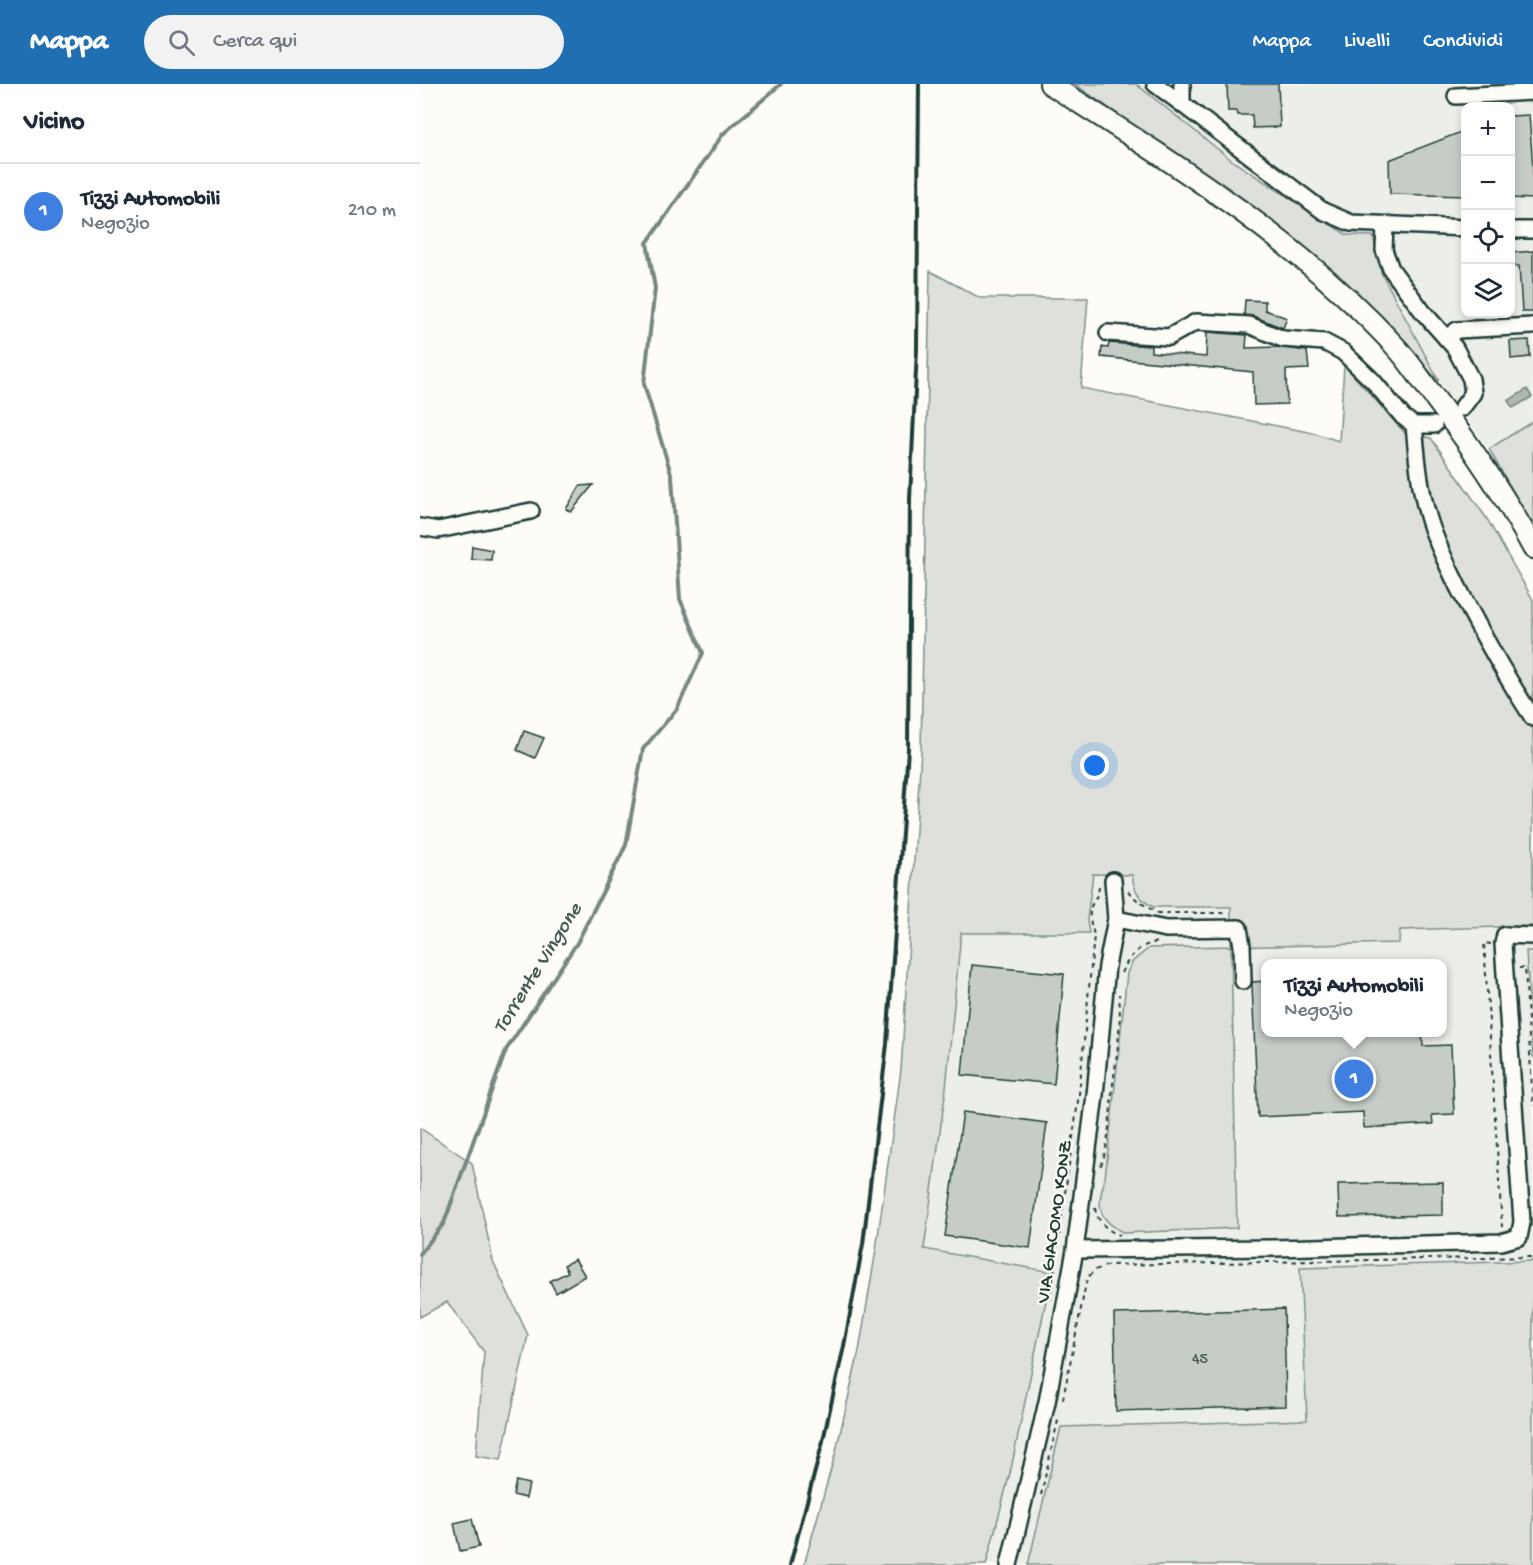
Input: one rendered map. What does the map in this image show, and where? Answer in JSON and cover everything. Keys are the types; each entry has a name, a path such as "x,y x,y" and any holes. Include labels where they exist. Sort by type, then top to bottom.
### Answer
{"main road":[{"path":"1050,84 1200,180 1312,266 1396,347 1478,455 1512,508 1533,548"}],"street":[{"path":"1155,84 1323,211 1351,223 1461,228"},
{"path":"1182,84 1182,104"},
{"path":"1456,96 1533,92"},
{"path":"1385,226 1384,250 1390,269 1422,312 1455,348 1471,379 1473,393 1461,408"},
{"path":"1515,230 1533,230"},
{"path":"1108,333 1169,337 1196,322 1249,325 1283,339 1324,342 1344,352 1413,426 1420,484 1440,550 1501,670 1533,718"},
{"path":"1446,338 1457,330 1533,326"},
{"path":"1413,426 1434,425"},
{"path":"420,527 438,530 531,511"},
{"name":"VIA GIACOMO KONZ","path":"1009,1565 1047,1402 1075,1250 1095,1095 1106,974 1116,919 1113,880"},
{"path":"1116,919 1166,928 1239,928 1243,981"},
{"path":"1075,1250 1501,1242 1519,1238 1522,1222 1503,944 1505,935 1533,936"}],"path":[{"path":"1050,1300 1081,1071 1094,935 1090,908 1098,896 1099,880 1126,882 1127,889 1138,901 1157,913 1225,913 1223,928"},
{"path":"1120,982 1121,973 1129,957 1141,946 1165,942"},
{"path":"1101,1166 1106,1152 1113,1091 1119,1021 1119,990"},
{"path":"1491,1037 1502,1228"},
{"path":"1095,1205 1095,1212 1101,1223 1112,1233 1123,1237"},
{"path":"1061,1406 1087,1278 1095,1270 1109,1265 1533,1257"},
{"path":"1047,1471 1059,1416"}],"shaded area":[{"path":"1075,84 1136,84 1234,162 1347,235 1373,236 1381,272 1439,381 1333,273 1259,215"},
{"path":"1136,84 1533,84 1533,421 1489,449 1439,381 1381,272 1373,236 1347,235 1234,162"},
{"path":"930,271 980,298 1088,298 1081,388 1314,433 1339,441 1344,365 1405,433 1431,438 1487,519 1533,600 1533,926 1400,930 1399,943 1231,947 1237,1228 1124,1233 1108,1222 1101,1211 1100,1204 1105,1178 1127,973 1133,961 1149,948 1231,946 1231,907 1153,907 1138,894 1132,875 1093,874 1087,920 1089,933 961,933 946,1088 924,1249 1052,1272 1011,1469 986,1565 804,1565 836,1451 859,1351 876,1250 901,1070 921,750"},
{"path":"1527,389 1532,397 1513,408 1508,401"},
{"path":"1533,421 1533,527 1489,449"},
{"path":"1092,874 1132,875 1533,910 1533,1565 804,1565 836,1451 859,1351 876,1250 901,1070 914,882"},
{"path":"1526,951 1533,951 1533,1058"},
{"path":"420,1128 472,1163 493,1261 528,1335 501,1460 476,1456 484,1352 447,1302 420,1317"},
{"path":"1533,1261 1533,1565 1028,1565 1061,1427 1307,1420 1300,1268"}],"building":[{"path":"1227,84 1278,84 1280,127 1253,128 1252,115 1238,115 1237,111 1228,111"},
{"path":"1529,115 1533,199 1515,198 1515,116"},
{"path":"1461,132 1461,196 1390,194 1389,160"},
{"path":"1533,251 1533,312 1522,312 1519,266 1515,266 1515,253"},
{"path":"1245,300 1265,301 1265,310 1287,318 1283,328 1253,316 1244,315"},
{"path":"1207,332 1247,335 1246,348 1277,347 1307,351 1309,369 1286,370 1287,404 1254,405 1253,372 1101,357 1102,347 1108,348 1109,343 1151,346 1151,352 1206,357"},
{"path":"1529,340 1530,357 1511,359 1510,341"},
{"path":"593,485 571,512 566,509 580,486"},
{"path":"472,546 492,550 491,560 471,559"},
{"path":"524,731 544,738 535,758 517,750"},
{"path":"972,965 1064,974 1054,1084 962,1075"},
{"path":"1261,981 1261,1037 1422,1037 1423,1046 1451,1045 1454,1114 1432,1115 1433,1124 1364,1128 1363,1112 1258,1117 1252,982"},
{"path":"963,1112 1047,1123 1030,1248 945,1236"},
{"path":"1443,1182 1443,1215 1339,1217 1338,1184"},
{"path":"575,1259 585,1276 556,1293 550,1281 568,1272 564,1265"},
{"path":"1284,1309 1286,1406 1116,1411 1114,1314"},
{"path":"516,1481 529,1484 526,1498 513,1495"},
{"path":"472,1519 479,1547 460,1551 454,1523"}],"waterway":[{"name":"Torrente Vingone","path":"420,1254 444,1223 506,1050 577,943 626,845 643,749 677,709 703,653 680,599 672,477 644,384 655,288 647,243 723,134 781,84"}],"railway":[{"path":"790,1565 822,1445 863,1244 887,1044 908,749 910,499 917,349 919,84"}],"place":[{"name":"Tizzi Automobili","path":"1354,1079"}]}
